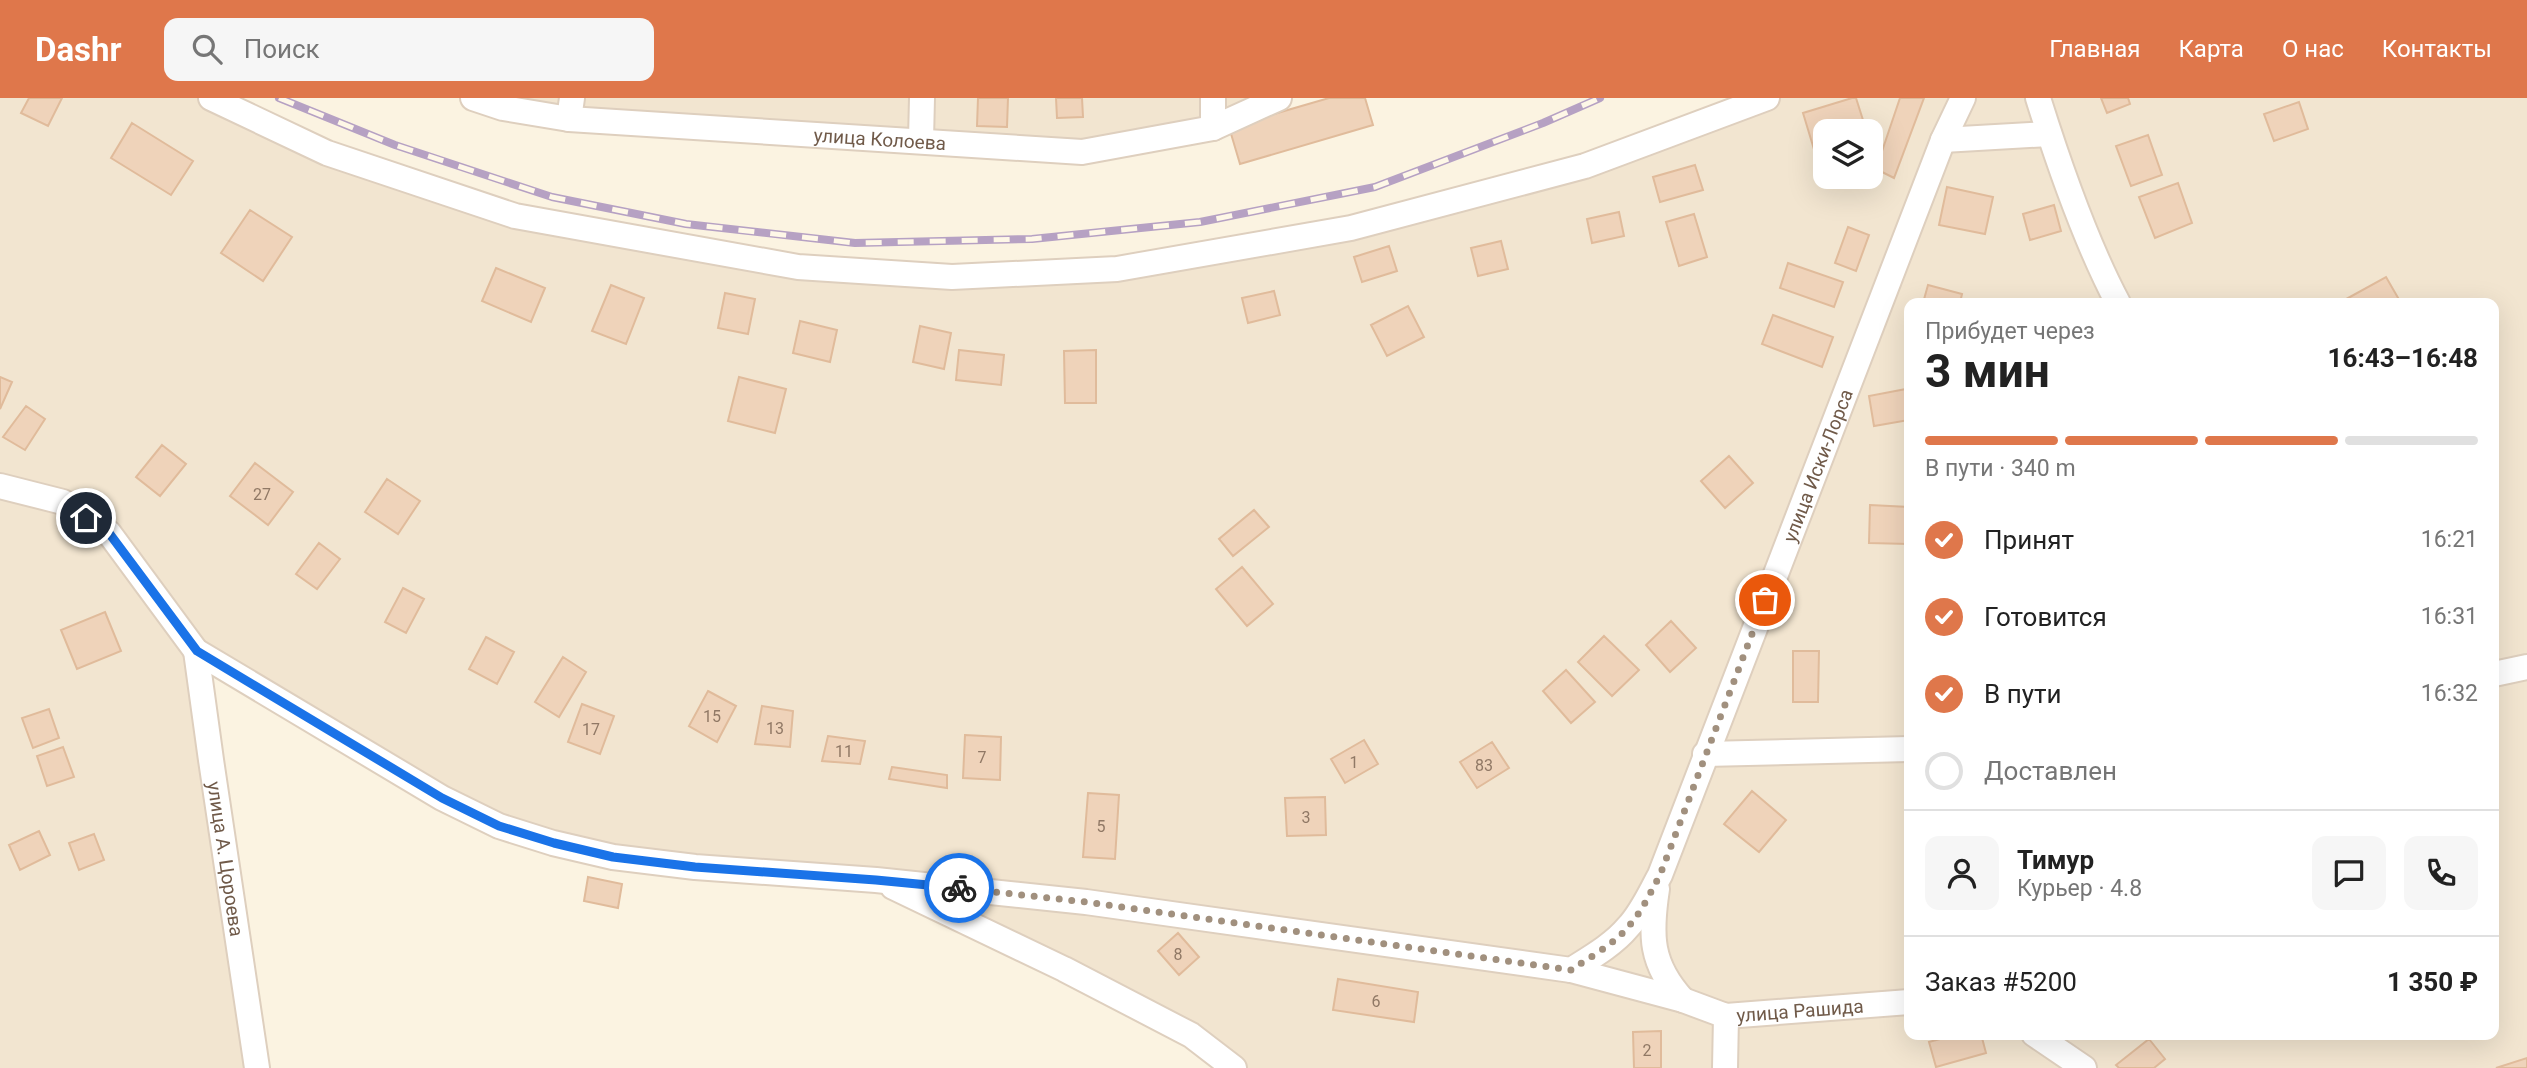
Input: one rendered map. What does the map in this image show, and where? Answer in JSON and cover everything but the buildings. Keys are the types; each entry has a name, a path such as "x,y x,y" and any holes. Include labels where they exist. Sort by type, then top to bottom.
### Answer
{"street":[{"path":"211,98 327,153 515,216 798,267 952,277 1117,269 1351,228 1585,166 1768,98"},
{"name":"улица Колоева","path":"474,98 503,108 571,108 1082,152 1213,128 1279,98"},
{"path":"921,140 922,98"},
{"path":"1213,98 1213,128"},
{"name":"улица Иски-Лорса","path":"1660,875 1943,140 1962,98"},
{"path":"2038,98 2103,275 2115,298"},
{"path":"1943,140 2049,134"},
{"path":"0,486 63,502 109,533 197,651"},
{"name":"улица Рашида","path":"197,651 442,798 499,826 613,857 695,867 876,880 1086,902 1571,970 1683,1000 1726,1016 1904,1002"},
{"name":"улица А. Цороева","path":"197,651 257,1068"},
{"path":"2499,673 2527,667"},
{"path":"1705,754 1904,749"},
{"path":"1571,970 1604,949 1627,929 1643,907 1660,875"},
{"path":"1660,875 1653,914 1653,943 1663,975 1683,1000"},
{"path":"876,880 1064,969 1191,1035 1234,1068"},
{"path":"1725,1068 1726,1016"},
{"path":"2043,1040 2084,1068"}],"shaded area":[{"path":"0,98 211,98 515,216 798,267 1117,269 1351,228 1767,98 2527,98 2527,1068 1234,1068 877,880 695,867 499,826 197,651 257,1068 0,1068"},
{"path":"473,98 1279,98 1082,152"}],"railway":[{"path":"279,98 395,145 552,197 686,224 855,243 1032,239 1200,222 1375,187 1543,123 1600,98"}],"way so far":[{"path":"959,888 1086,902 1571,970 1604,949 1627,929 1643,907 1660,875 1765,600"}],"route":[{"path":"86,518 109,533 197,651 442,798 499,826 613,857 695,867 959,888"}]}
